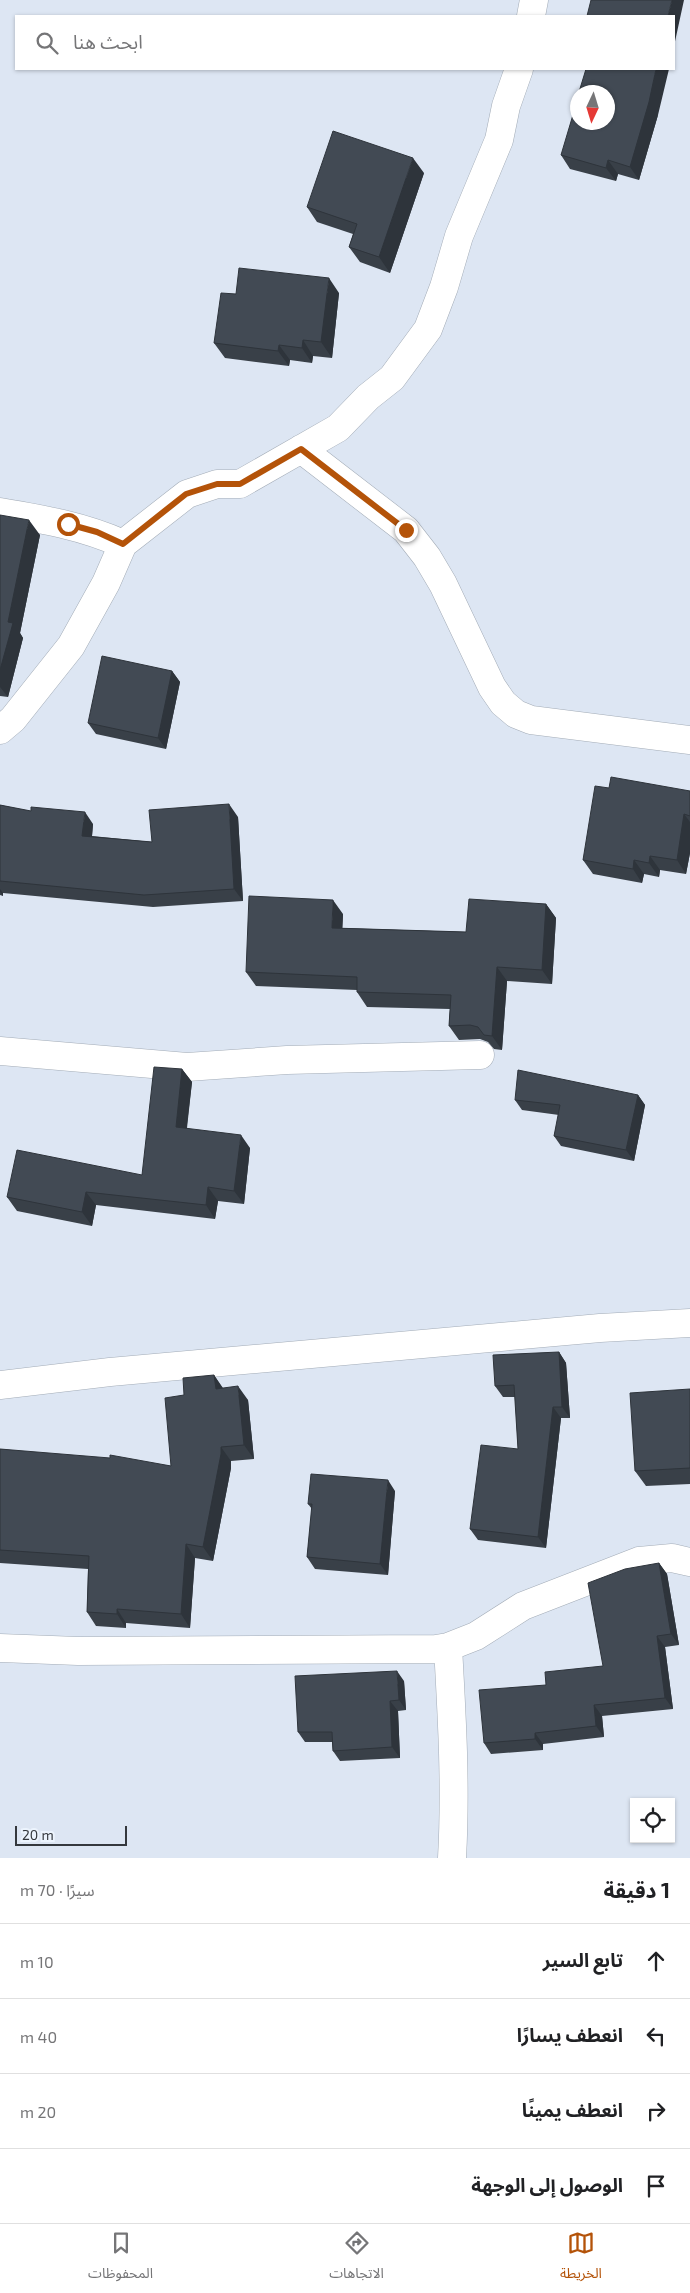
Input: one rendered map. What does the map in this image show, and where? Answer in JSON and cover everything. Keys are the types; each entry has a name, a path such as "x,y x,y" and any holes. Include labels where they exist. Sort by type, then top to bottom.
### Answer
{"street":[{"path":"531,15 534,0"},
{"path":"0,730 14,718 71,646 106,583 123,544 186,494 217,484 240,484 338,428 368,396 392,378 428,329 444,287 459,236 499,140 506,106 519,70"},
{"path":"301,449 406,530 443,584 492,687 503,703 516,714 531,720 690,740"},
{"path":"0,512 68,524 97,532 123,544"},
{"path":"0,1051 187,1067 287,1060 480,1055"},
{"path":"0,1385 110,1372 600,1328 690,1323"},
{"path":"0,1648 78,1651 436,1649 448,1647 492,1627 524,1606 640,1561 672,1558 690,1562"},
{"path":"448,1647 454,1753 455,1808 452,1858"}],"building":[{"path":"591,0 672,0 668,15 587,15"},
{"path":"586,70 656,70 649,102 630,167 608,160 606,168 561,155 570,125 570,130 615,130 615,85 581,85"},
{"path":"333,131 413,158 379,257 349,247 357,224 307,207"},
{"path":"239,268 329,278 321,342 303,340 302,348 279,345 278,351 214,343 221,293 236,294"},
{"path":"0,515 29,520 8,622 13,623 0,670"},
{"path":"102,656 172,671 158,738 88,723"},
{"path":"611,777 690,791 690,816 684,814 677,860 650,856 649,863 634,860 633,869 583,860 595,786 609,788"},
{"path":"229,804 234,889 144,895 0,881 0,805 31,811 31,807 85,812 82,836 152,842 149,810"},
{"path":"249,896 333,900 332,928 466,932 469,899 546,904 542,970 497,967 492,1036 484,1035 478,1027 470,1025 449,1026 451,995 357,992 357,977 246,972"},
{"path":"154,1067 182,1069 176,1127 241,1135 234,1191 208,1187 206,1205 86,1192 82,1212 7,1197 17,1150 142,1175"},
{"path":"518,1070 638,1095 626,1150 554,1136 560,1105 515,1100"},
{"path":"559,1352 562,1407 553,1407 538,1537 470,1529 481,1445 518,1449 514,1385 495,1386 493,1355"},
{"path":"214,1375 216,1389 238,1386 244,1445 221,1447 203,1547 186,1544 181,1614 117,1609 117,1614 87,1612 89,1556 0,1550 0,1449 110,1458 110,1455 171,1466 165,1398 184,1395 183,1378"},
{"path":"690,1389 690,1468 635,1471 630,1393"},
{"path":"311,1474 388,1480 380,1564 307,1557 312,1504 308,1504"},
{"path":"659,1563 671,1634 657,1636 665,1698 594,1705 596,1726 535,1733 535,1739 484,1743 479,1690 546,1685 545,1672 603,1666 588,1583 625,1569"},
{"path":"397,1671 399,1700 390,1701 392,1747 333,1751 332,1732 298,1732 295,1676"}],"route":[{"path":"68,524 97,532 123,544 186,494 217,484 240,484 301,449 406,530"}]}
